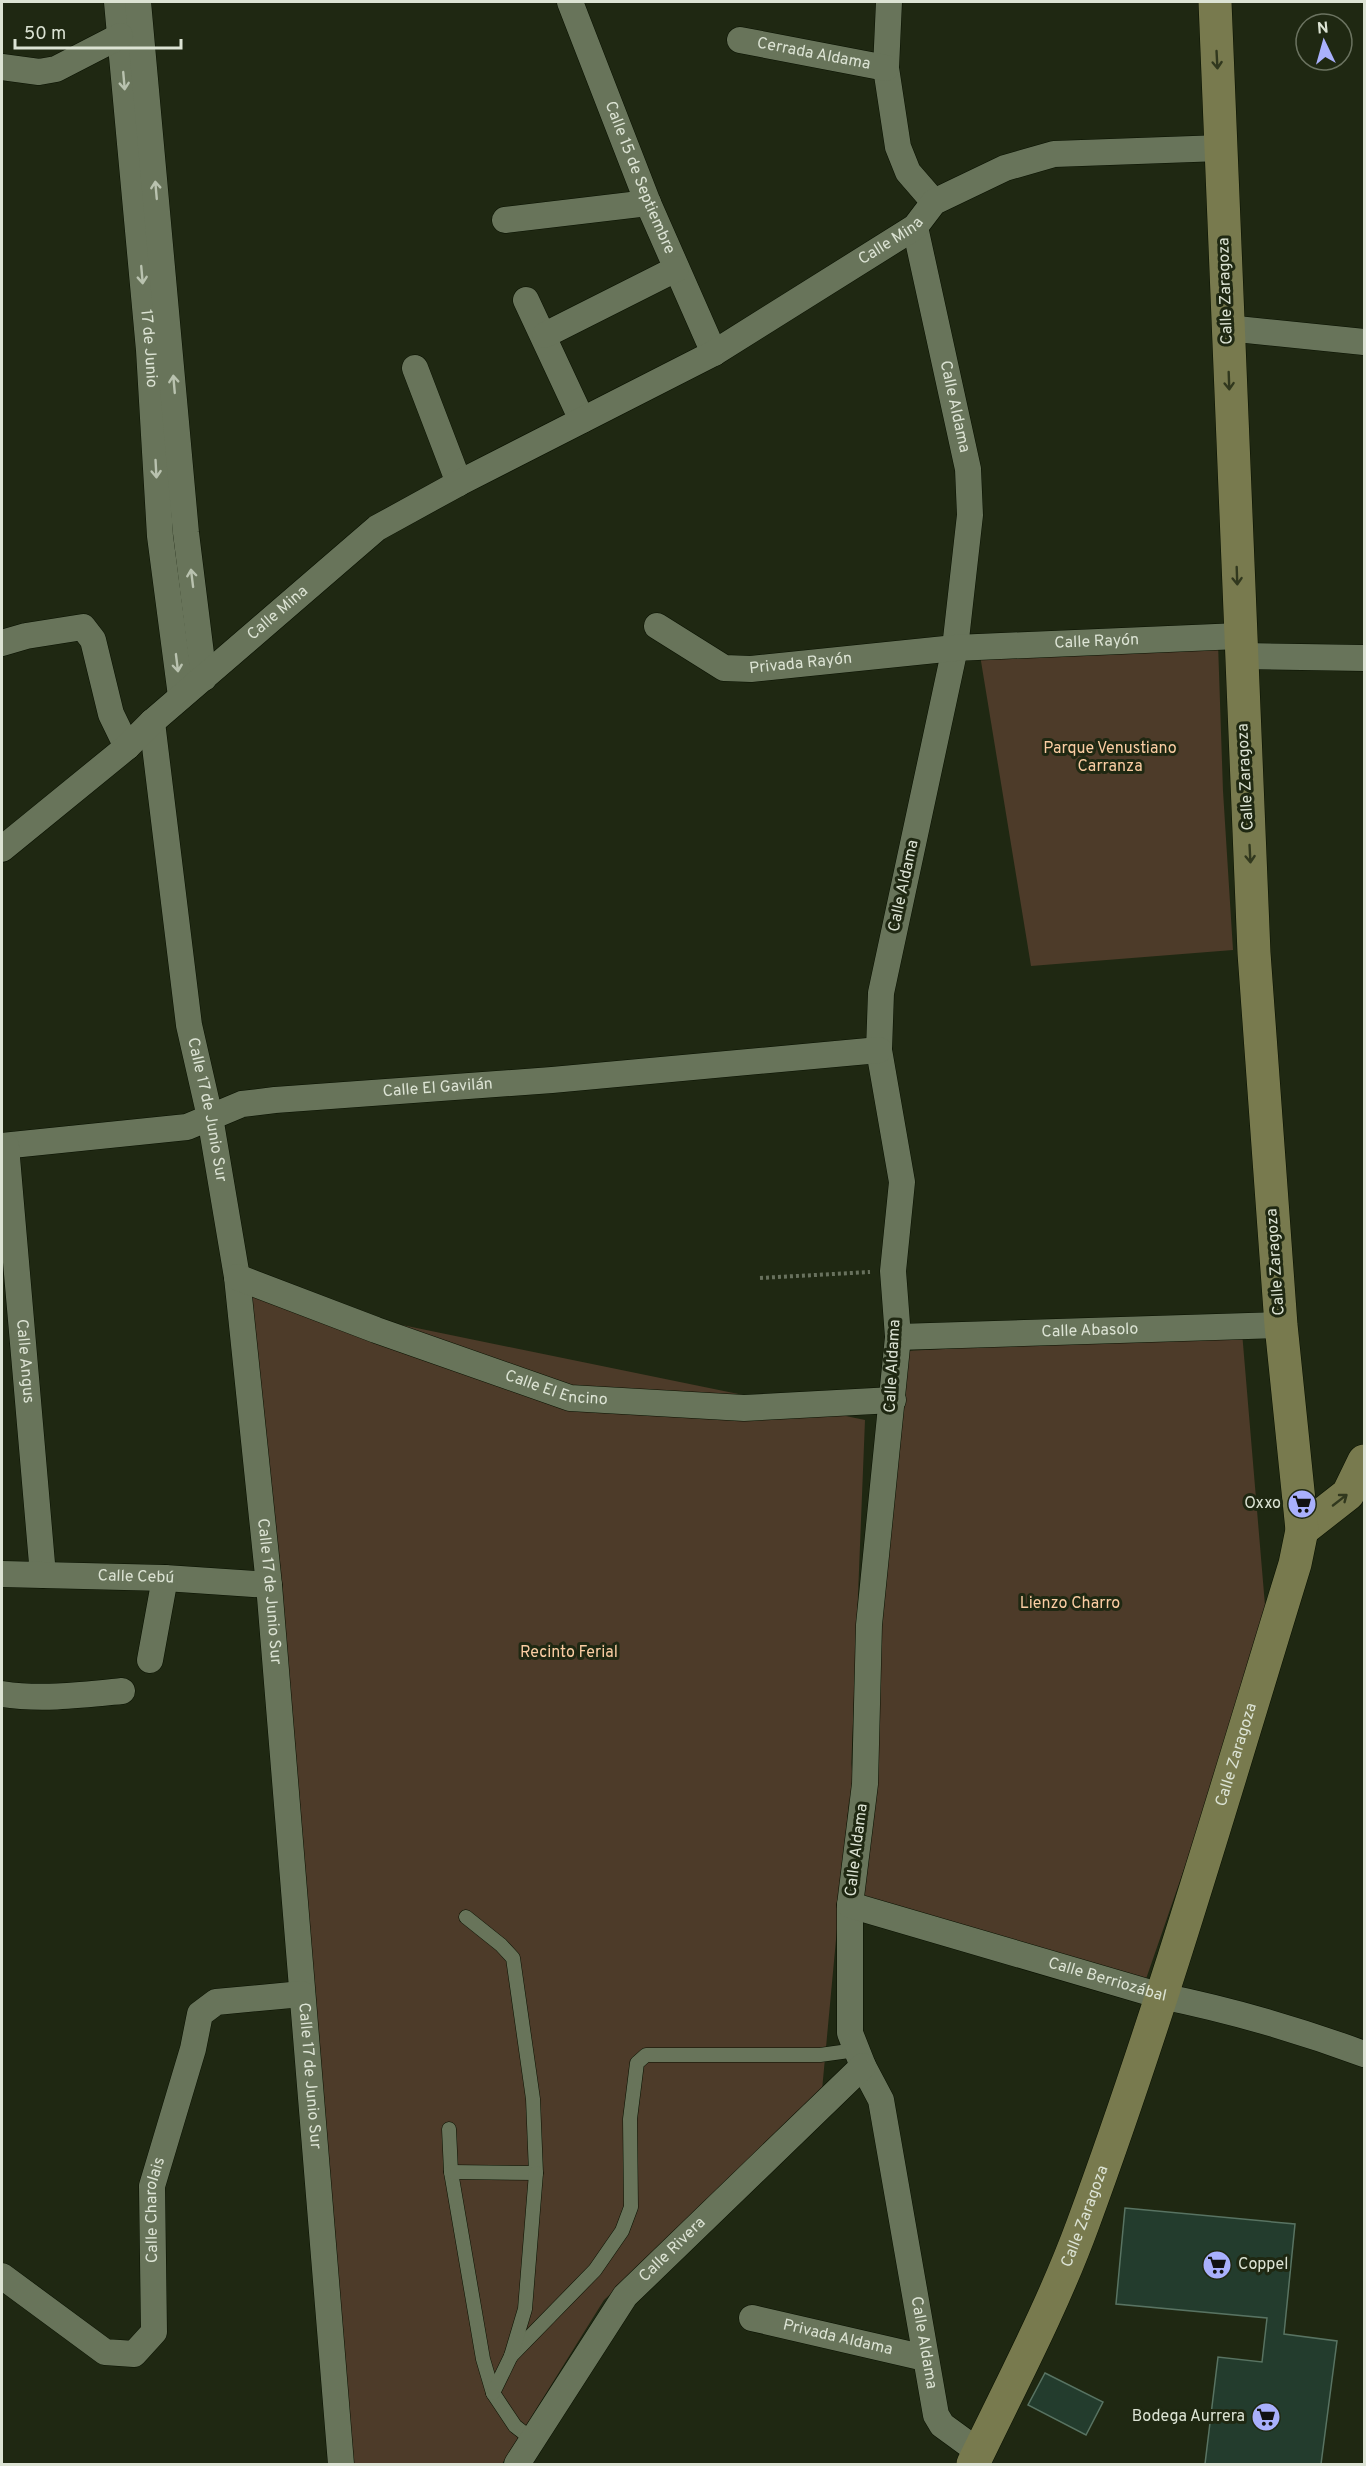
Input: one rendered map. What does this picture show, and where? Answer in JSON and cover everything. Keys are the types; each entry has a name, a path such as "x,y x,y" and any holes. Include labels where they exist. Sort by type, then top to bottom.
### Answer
{"main road":[{"name":"Calle Zaragoza","path":"976,2458 1046,2312 1083,2226 1161,1996 1295,1564 1302,1530 1281,1325 1254,953 1215,2"},
{"path":"1302,1530 1348,1494 1365,1461"}],"street":[{"name":"17 de Junio","path":"117,2 204,678"},
{"name":"17 de Junio","path":"138,2 160,349 160,536 181,696"},
{"name":"Calle 15 de Septiembre","path":"570,2 648,203 714,353"},
{"path":"889,2 886,68 902,155 908,172 934,202"},
{"path":"2,67 39,72 56,69 120,36"},
{"name":"Cerrada Aldama","path":"740,40 886,68"},
{"name":"Calle Mina","path":"2,849 127,747 181,696 377,528 459,483 714,353 915,227 934,202 1005,168 1054,154 1221,148"},
{"path":"505,220 648,203"},
{"name":"Calle Aldama","path":"915,227 968,469 970,515 955,648 881,993 879,1050 902,1182 893,1271 898,1337 868,1625 865,1784 850,1905 850,2033 881,2100 936,2415 942,2425 976,2458"},
{"path":"545,335 676,269"},
{"path":"526,300 545,335 582,420"},
{"path":"1227,328 1365,342"},
{"path":"415,368 459,483"},
{"path":"160,536 186,533"},
{"name":"Privada Rayón","path":"657,626 724,668 751,669 955,648"},
{"path":"2,643 26,636 83,627 93,640 111,714 127,747"},
{"name":"Calle Rayón","path":"955,648 1240,646 1365,658"},
{"name":"Calle 17 de Junio Sur","path":"152,722 189,1025 210,1117 237,1277 269,1585 341,2464"},
{"name":"Calle El Gavilán","path":"4,1146 187,1127 242,1104 275,1100 552,1080 879,1050"},
{"name":"Calle Angus","path":"4,1146 43,1575"},
{"name":"Calle El Encino","path":"237,1277 376,1330 570,1398 744,1408 893,1400"},
{"name":"Calle Abasolo","path":"898,1337 1281,1325"},
{"name":"Calle Cebú","path":"2,1574 165,1578 269,1585"},
{"path":"150,1660 165,1578"},
{"path":"2,1694 22,1697 66,1696 122,1691"},
{"name":"Calle Berriozábal","path":"850,1905 1161,1996 1207,2005 1365,2054"},
{"name":"Calle Charolais","path":"2,2276 105,2352 134,2354 154,2332 152,2186 193,2049 200,2014 216,2002 302,1994"},
{"name":"Calle Rivera","path":"517,2464 625,2296 860,2058"},
{"name":"Privada Aldama","path":"752,2318 925,2358"}],"lane":[{"path":"466,1917 501,1945 513,1958 533,2099 536,2173 525,2309 511,2356 493,2393"},
{"path":"511,2356 595,2270 622,2232 631,2207 630,2119 637,2063 646,2055 820,2055 860,2058"},
{"path":"449,2129 451,2172 483,2359 493,2393 515,2426 533,2440"},
{"path":"451,2172 536,2173"}],"path":[{"path":"760,1278 893,1271"}],"green space":[{"name":"Parque Venustiano Carranza","path":"1218,643 1223,791 1233,950 1031,966 979,649"},
{"name":"Recinto Ferial","path":"251,1294 865,1420 851,1771 907,1351 1242,1332 1267,1629 1146,1979 845,1910 849,1800 821,2101 604,2300 502,2464 351,2464"}],"building":[{"path":"1125,2208 1295,2224 1284,2334 1337,2341 1321,2464 1205,2464 1218,2357 1262,2362 1267,2318 1116,2304"},
{"path":"1045,2373 1103,2402 1086,2435 1028,2405"}],"place":[{"name":"Oxxo","path":"1302,1504"},
{"name":"Coppel","path":"1217,2265"},
{"name":"Bodega Aurrera","path":"1266,2417"}],"park label":[{"name":"Lienzo Charro","path":"1070,1604"}]}
